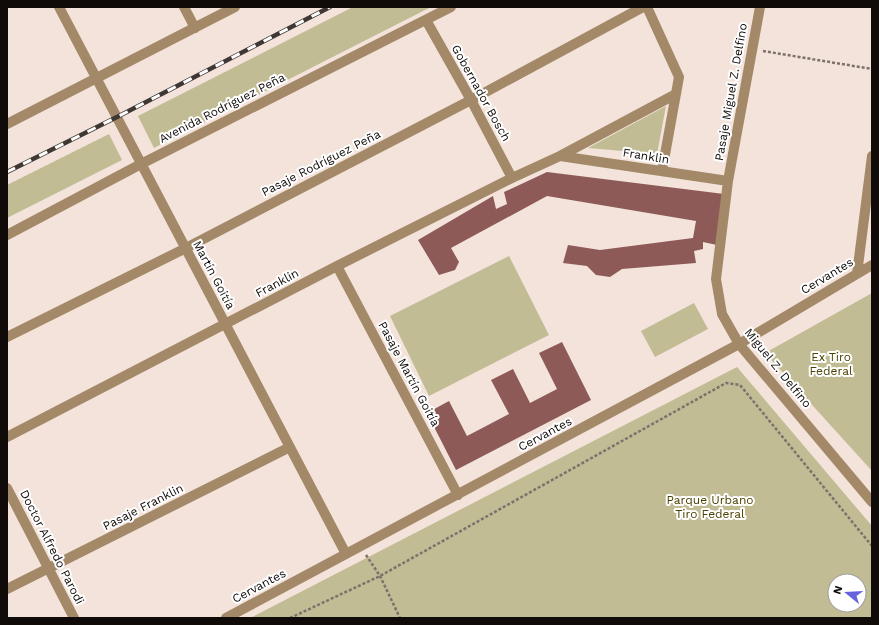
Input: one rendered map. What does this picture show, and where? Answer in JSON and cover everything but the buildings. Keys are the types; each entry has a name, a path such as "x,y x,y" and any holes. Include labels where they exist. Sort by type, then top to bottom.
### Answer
{"street":[{"name":"Martín Goitía","path":"59,7 346,554"},
{"path":"184,7 195,28"},
{"path":"7,124 235,7"},
{"name":"Avenida Rodríguez Peña","path":"7,235 141,164 451,7"},
{"name":"Pasaje Rodríguez Peña","path":"7,336 186,248 471,100 643,7"},
{"path":"647,7 679,77 662,171"},
{"name":"Pasaje Miguel Z. Delfino","path":"728,181 760,7"},
{"name":"Gobernador Bosch","path":"426,20 471,100 512,178"},
{"name":"Franklin","path":"7,437 337,266 512,178 560,156 676,94"},
{"name":"Franklin","path":"560,156 728,181"},
{"path":"856,274 872,156"},
{"name":"Miguel Z. Delfino","path":"728,181 716,279 722,314 739,344 872,502"},
{"name":"Cervantes","path":"226,618 739,344 872,265"},
{"name":"Pasaje Martín Goitía","path":"337,266 458,495"},
{"name":"Pasaje Franklin","path":"7,589 290,447"},
{"name":"Doctor Alfredo Parodi","path":"7,488 74,618"}],"path":[{"path":"752,49 872,70"},
{"path":"290,618 380,576 726,383 740,385 872,546"},
{"path":"361,547 380,576 400,618"}],"green space":[{"path":"353,7 431,7 154,148 138,116"},
{"path":"666,106 657,154 588,148"},
{"path":"109,134 122,160 7,218 7,185"},
{"path":"509,256 549,335 429,396 390,316"},
{"name":"Ex Tiro Federal","path":"872,293 872,471 765,353"},
{"path":"694,303 708,329 655,357 641,331"},
{"name":"Parque Urbano Tiro Federal","path":"737,367 872,526 872,618 250,618"}],"railway":[{"path":"7,172 330,7"}]}
